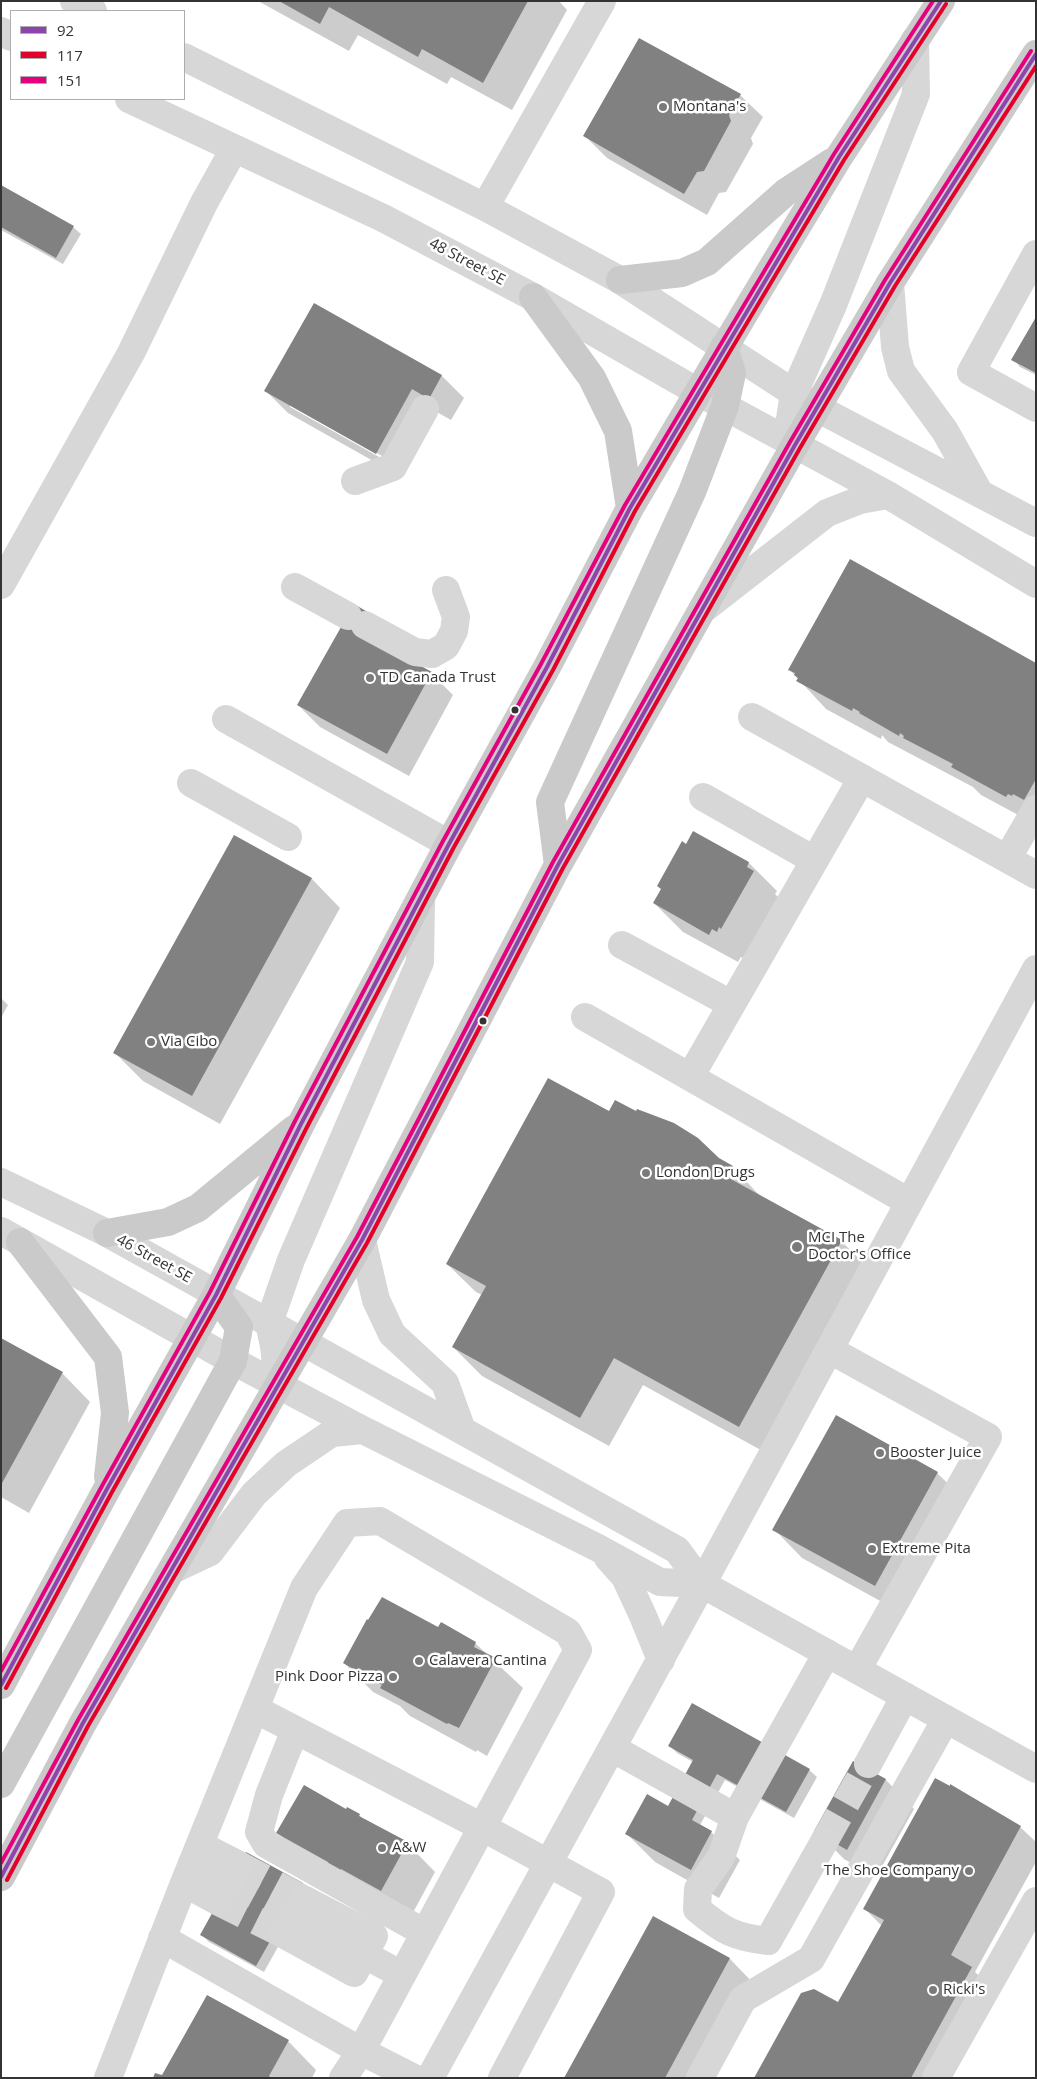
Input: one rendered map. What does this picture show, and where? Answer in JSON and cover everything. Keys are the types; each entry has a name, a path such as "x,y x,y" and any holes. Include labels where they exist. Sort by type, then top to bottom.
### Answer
{"main road":[{"path":"1,1685 106,1489 216,1295 300,1124 421,900 449,844 548,667 630,508 724,347 839,157 941,1"},
{"path":"1,1877 82,1724 362,1240 558,866 705,608 795,445 890,283 1036,54"},
{"path":"620,280 682,273 707,262 786,192 839,157"},
{"path":"534,297 592,378 618,431 630,508"},
{"path":"558,866 550,802 692,492 726,406 732,373 724,347"},
{"path":"106,1233 168,1222 198,1208 300,1124"},
{"path":"10,1236 108,1357 115,1413 106,1489"},
{"path":"1,1784 233,1361 239,1327 216,1295"}],"street":[{"path":"74,1 91,10"},
{"path":"485,207 602,1"},
{"path":"795,445 790,419 794,393 833,305 916,94 915,40"},
{"path":"185,58 485,207 620,280 817,408 979,492 1036,524"},
{"name":"48 Street SE","path":"131,100 383,218 534,297 698,392 888,495 1036,584"},
{"path":"1,585 131,353 204,203 234,149"},
{"path":"1033,399 971,372 1036,254"},
{"path":"890,283 895,347 901,371 946,431 979,492"},
{"path":"355,481 393,467 426,410"},
{"path":"705,608 827,513 860,500 888,495"},
{"path":"295,587 415,652 432,654 446,646 454,631 456,617 446,590"},
{"path":"752,717 1036,875"},
{"path":"226,719 449,844"},
{"path":"690,1077 862,778"},
{"path":"191,783 288,837"},
{"path":"703,797 814,860"},
{"path":"1007,859 1036,810"},
{"path":"278,1384 274,1346 269,1323 291,1260 420,962 421,900"},
{"path":"622,945 732,1004"},
{"path":"430,2078 661,1660 1036,969"},
{"path":"585,1017 909,1202"},
{"name":"46 Street SE","path":"1,1182 106,1233 677,1550 702,1584"},
{"path":"10,1236 233,1361 364,1430 598,1548 660,1582 702,1584 1036,1768"},
{"path":"362,1240 376,1300 392,1334 444,1384 462,1430"},
{"path":"830,1350 988,1437 857,1670"},
{"path":"172,1570 210,1552 254,1494 286,1464 332,1433 364,1430"},
{"path":"108,2078 162,1938 304,1588 347,1523 380,1522 568,1632 578,1650 361,2050 343,2078"},
{"path":"598,1548 625,1577 661,1660"},
{"path":"825,1840 768,1941 747,1939 721,1929 697,1909 698,1889 722,1857 734,1817 827,1653"},
{"path":"868,1764 905,1696"},
{"path":"255,1709 482,1827 601,1892 502,2078"},
{"path":"700,2078 744,1999 811,1958 946,1719"},
{"path":"295,1730 268,1795 260,1832 266,1844 425,1933"},
{"path":"612,1748 734,1817"},
{"path":"192,1864 229,1883 192,1864"},
{"path":"936,2078 1036,1901"},
{"path":"293,1916 402,1975"},
{"path":"162,1938 414,2078"}],"building":[{"path":"279,1 528,1 483,83 422,49 418,57 329,7 320,24"},
{"path":"639,38 741,94 729,115 731,121 704,171 697,172 684,194 583,136"},
{"path":"1,185 74,226 56,258 1,227"},
{"path":"314,303 442,375 429,399 412,389 376,454 264,391"},
{"path":"1036,317 1036,373 1011,360"},
{"path":"850,559 1036,663 1036,779 1024,800 1013,794 1012,796 1008,794 1006,797 951,767 953,764 903,738 904,736 900,733 899,736 853,708 852,711 796,681 798,678 794,675 795,673 788,670"},
{"path":"354,604 371,614 361,633 432,672 387,754 297,705"},
{"path":"693,831 749,862 747,867 754,871 721,929 719,927 717,932 712,929 709,935 653,903 661,889 657,886 682,841 686,844"},
{"path":"234,835 312,878 192,1096 113,1053"},
{"path":"548,1078 609,1111 615,1100 636,1111 637,1109 674,1123 698,1138 719,1158 733,1166 727,1177 842,1240 739,1427 614,1358 580,1418 452,1347 486,1286 446,1264"},
{"path":"1,1338 63,1372 1,1485"},
{"path":"836,1415 938,1472 875,1586 772,1530"},
{"name":"Calavera Cantina","path":"382,1597 438,1627 441,1622 476,1642 474,1647 496,1658 459,1728 447,1724 380,1688 382,1685 343,1663 367,1619"},
{"path":"692,1703 810,1769 786,1812 717,1774 692,1820 712,1831 691,1870 625,1834 647,1794 668,1806 693,1760 668,1746"},
{"path":"853,1761 886,1779 847,1850 814,1831"},
{"path":"935,1778 950,1786 950,1784 1021,1826 951,1955 972,1967 911,2078 754,2078 801,1993 814,1989 838,2002 884,1920 863,1909"},
{"path":"304,1785 408,1842 381,1891 341,1869 340,1872 327,1865 328,1862 276,1833"},
{"path":"246,1852 303,1883 256,1966 200,1935"},
{"path":"653,1916 730,1958 665,2078 564,2078"},
{"path":"207,1995 289,2040 269,2076 271,2078 153,2078 155,2073 162,2075"}],"tunnel":[{"path":"825,1840 868,1764"},
{"path":"239,1865 303,1899"},
{"path":"230,1882 293,1916"},
{"path":"219,1902 283,1934"}],"transit line":[{"name":"151","path":"1,1671 210,1292 295,1121 443,841 541,664 625,505 834,154 933,1"},
{"name":"92","path":"1,1685 107,1489 216,1295 301,1124 449,844 547,667 630,508 839,157 941,1"},
{"name":"117","path":"6,1688 112,1492 221,1298 307,1127 454,847 553,670 635,511 844,160 946,4"},
{"name":"151","path":"1,1863 78,1720 357,1237 553,862 790,442 885,280 1031,51"},
{"name":"92","path":"1,1877 83,1723 362,1240 558,865 795,445 890,283 1036,54"},
{"name":"117","path":"7,1880 88,1726 367,1243 563,868 800,448 895,286 1036,66"}],"place":[{"name":"Montana's","path":"663,107"},
{"name":"TD Canada Trust","path":"370,678"},
{"name":"Via Cibo","path":"151,1042"},
{"name":"London Drugs","path":"646,1173"},
{"name":"MCI The Doctor's Office","path":"797,1247"},
{"name":"Booster Juice","path":"880,1453"},
{"name":"Extreme Pita","path":"872,1549"},
{"name":"Calavera Cantina","path":"419,1661"},
{"name":"Pink Door Pizza","path":"393,1677"},
{"name":"A&W","path":"382,1848"},
{"name":"The Shoe Company","path":"969,1871"},
{"name":"Ricki's","path":"933,1990"}]}
